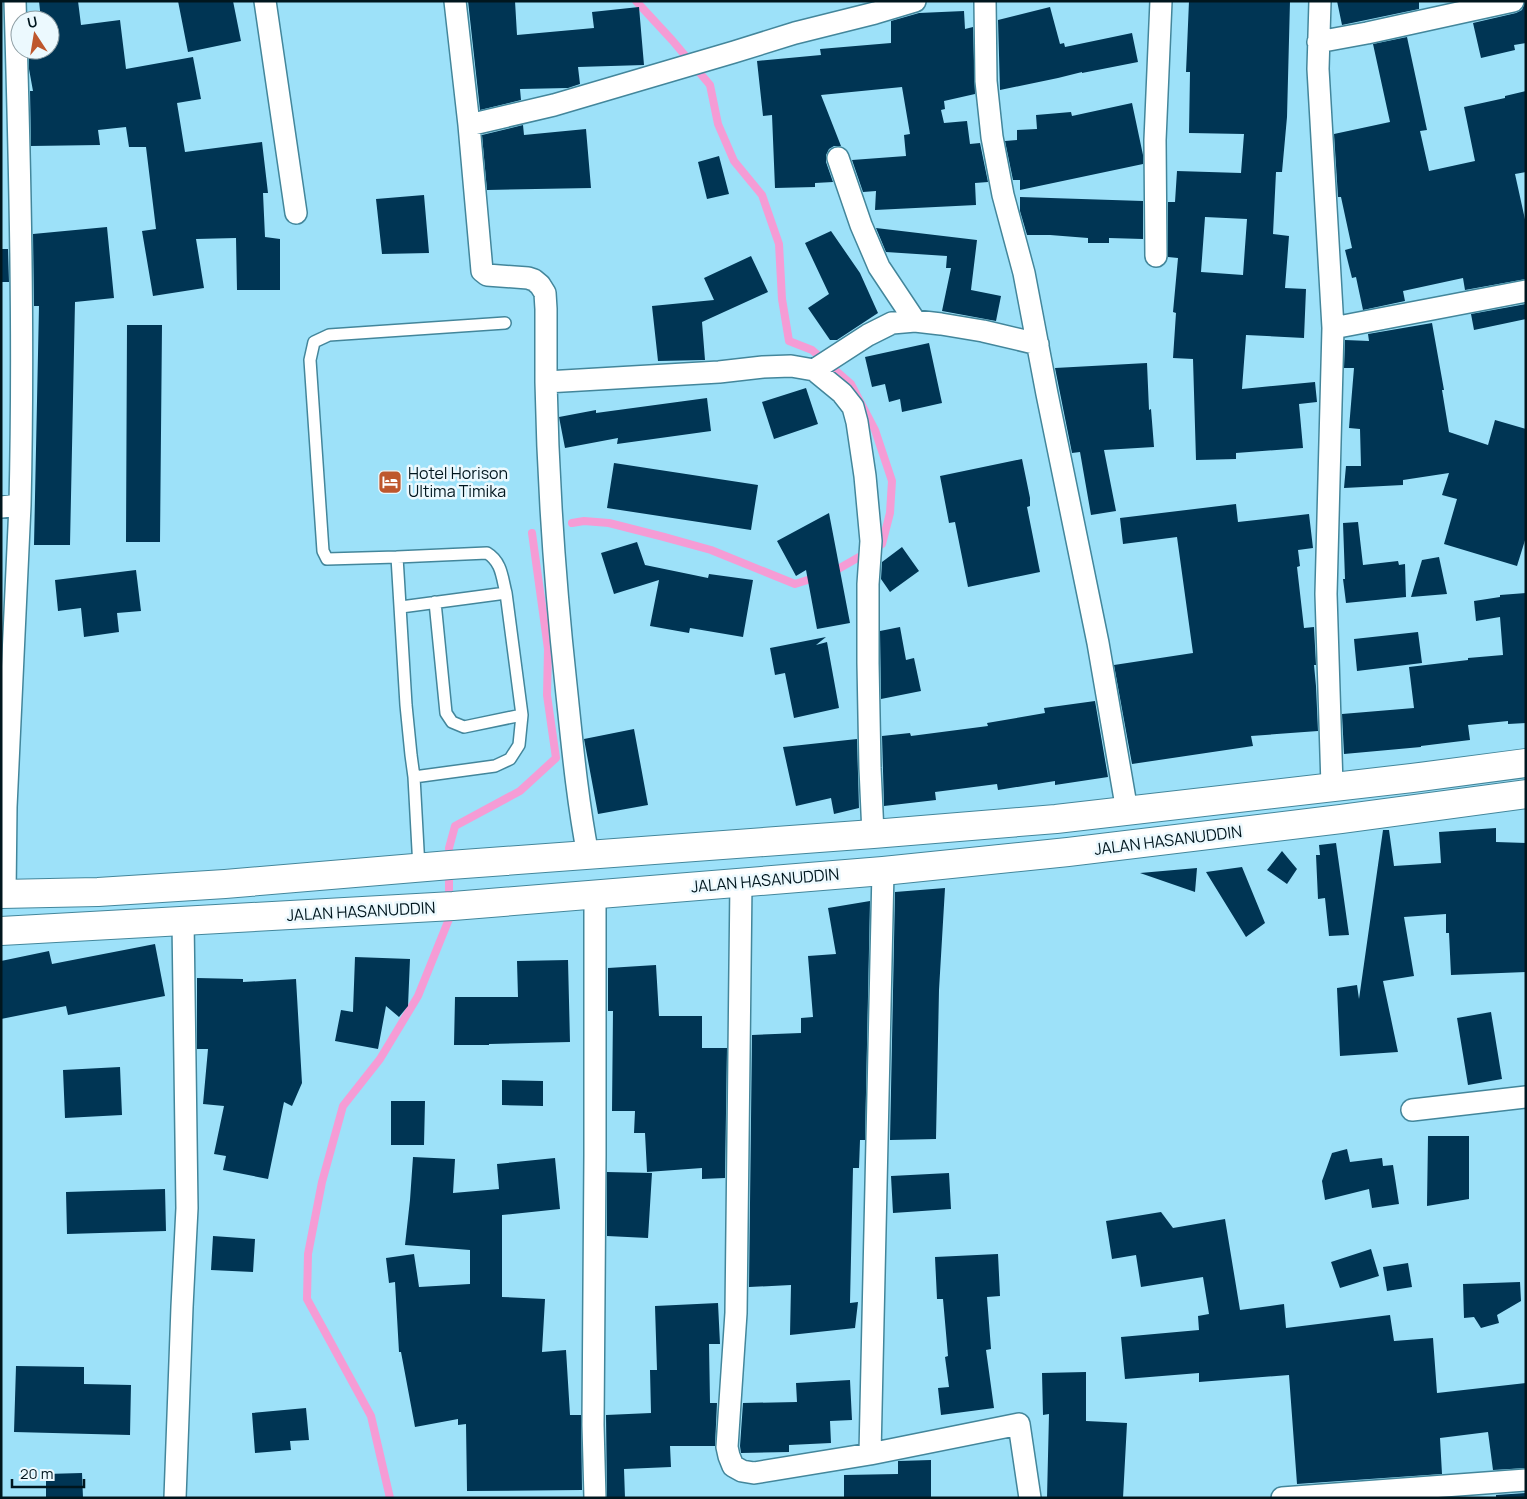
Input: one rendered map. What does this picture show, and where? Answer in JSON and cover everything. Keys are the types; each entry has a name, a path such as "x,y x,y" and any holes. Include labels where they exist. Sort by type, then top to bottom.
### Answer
{"street":[{"path":"3,894 11,506 22,418 21,213 15,1"},
{"path":"265,1 296,213"},
{"path":"455,1 469,125 482,271 487,276 534,280 545,293 547,433 556,592 576,788 588,855"},
{"path":"469,125 554,105 795,32 875,13 915,1"},
{"path":"985,1 986,81 992,137 1003,195 1024,273 1098,643 1128,811"},
{"path":"1156,256 1155,140 1161,1"},
{"path":"1320,1 1318,69 1333,328 1326,594 1332,786"},
{"path":"1318,42 1513,1"},
{"path":"838,158 861,225 879,267 915,321"},
{"path":"1333,328 1526,291"},
{"path":"815,369 868,335 892,323 915,321 983,331 1038,344"},
{"path":"546,382 791,366 815,369 842,393 853,407 865,476 871,541 868,584 870,768 873,834"},
{"name":"JALAN HASANUDDIN","path":"3,894 178,888 434,866 1056,819 1526,763"},
{"name":"JALAN HASANUDDIN","path":"1,932 184,920 443,907 882,871 1068,852 1341,819 1526,794"},
{"path":"870,1454 882,871"},
{"path":"741,882 736,1303 727,1431 729,1456 733,1466 754,1474 870,1454 1019,1424 1030,1498"},
{"path":"594,1498 595,894"},
{"path":"175,1498 187,1208 184,920"},
{"path":"1412,1110 1526,1097"},
{"path":"1295,1497 1479,1491 1526,1480"}],"lane":[{"path":"414,777 494,766 510,759 519,745 522,716 506,593 500,565 494,557 487,554 327,559 323,551 310,360 314,342 329,335 505,323"},
{"path":"397,557 410,755 434,866"},
{"path":"401,607 506,593"},
{"path":"435,602 446,713 452,722 464,726 522,716"}],"building":[{"path":"39,1 78,1 81,25 120,20 126,69 193,57 201,99 177,103 185,152 262,142 268,193 263,193 265,237 280,239 280,290 237,290 236,238 196,239 204,288 153,296 142,231 156,229 146,147 129,147 126,127 98,130 100,145 31,146 30,91 33,91 29,60 60,60 60,10 40,10"},
{"path":"178,1 233,1 241,41 188,52"},
{"path":"468,1 515,1 517,35 594,28 592,12 639,7 644,65 578,67 580,84 568,88 520,89 521,100 480,110"},
{"path":"1189,1 1290,1 1287,117 1282,172 1276,172 1273,234 1289,236 1285,288 1306,289 1304,338 1246,335 1242,389 1315,382 1317,402 1299,404 1303,448 1236,453 1236,459 1196,460 1193,359 1173,358 1176,313 1173,312 1178,258 1168,257 1168,202 1175,202 1177,171 1241,173 1244,134 1189,133 1190,72 1186,72","holes":["1205,217 1247,219 1243,275 1201,272"]},
{"path":"1337,1 1419,1 1419,9 1342,25"},
{"path":"1525,1 1526,43 1514,45 1515,50 1481,58 1473,23 1516,13 1522,10"},
{"path":"1050,7 1060,44 1064,43 1065,47 1132,33 1138,62 1000,90 998,20"},
{"path":"964,11 965,29 973,27 975,94 944,101 945,109 941,110 944,123 967,121 970,144 980,143 988,182 975,183 976,205 875,210 876,191 863,192 852,160 906,156 904,135 910,134 902,87 821,95 841,146 834,146 829,149 826,155 826,162 833,182 815,183 815,187 775,188 772,115 763,116 757,61 821,55 820,49 891,43 891,21 919,13"},
{"path":"1407,37 1427,130 1420,131 1429,171 1475,161 1464,107 1505,98 1505,96 1526,91 1526,172 1515,174 1526,224 1526,279 1465,290 1463,278 1403,291 1405,301 1363,310 1356,277 1352,278 1345,250 1352,248 1341,197 1338,197 1334,134 1390,122 1373,44"},
{"path":"1132,103 1143,155 1143,164 1020,190 1020,180 1013,180 1005,141 1017,140 1017,130 1037,129 1036,115 1071,112 1072,116"},
{"path":"523,125 524,135 586,129 591,188 487,190 482,135"},
{"path":"719,156 729,194 707,199 698,162"},
{"path":"424,195 429,253 382,254 376,199"},
{"path":"1020,197 1143,201 1143,239 1109,238 1109,243 1088,243 1088,238 1027,235 1020,211"},
{"path":"107,227 114,298 75,302 70,545 34,545 39,306 34,306 33,234"},
{"path":"876,228 977,240 971,290 1001,296 996,321 942,311 951,268 946,268 947,256 886,252"},
{"path":"831,231 860,273 878,313 837,340 830,340 808,308 829,294 805,243"},
{"path":"1,249 8,249 9,282 1,282"},
{"path":"751,256 768,292 702,322 705,360 658,361 652,306 714,300 704,278"},
{"path":"1526,304 1526,319 1474,330 1471,314"},
{"path":"1432,323 1444,390 1442,390 1449,432 1488,445 1495,420 1526,429 1526,537 1517,566 1444,544 1457,499 1442,495 1449,473 1403,480 1403,485 1344,488 1346,466 1361,466 1360,429 1349,428 1354,368 1344,368 1345,340 1369,341 1368,334"},
{"path":"127,325 162,325 160,542 126,542"},
{"path":"929,343 942,403 902,412 900,399 889,402 885,384 872,387 865,357"},
{"path":"1147,363 1149,410 1151,409 1154,447 1104,450 1116,511 1091,515 1080,452 1072,453 1055,368"},
{"path":"806,388 818,424 774,439 762,402"},
{"path":"707,398 711,431 617,444 618,438 565,448 559,417 596,410 596,413"},
{"path":"1022,459 1030,498 1030,506 1027,507 1040,572 968,587 955,522 949,523 940,476"},
{"path":"614,463 758,485 751,530 607,508"},
{"path":"1236,504 1238,522 1309,514 1313,548 1298,550 1300,566 1297,567 1304,628 1314,627 1318,731 1251,736 1253,746 1132,764 1114,665 1193,653 1177,537 1123,544 1120,518"},
{"path":"829,513 850,623 817,629 806,570 796,576 777,541"},
{"path":"1358,522 1363,565 1398,561 1399,565 1405,564 1406,597 1346,603 1343,579 1345,579 1343,523"},
{"path":"637,542 645,565 708,578 709,574 753,580 743,637 690,628 689,633 650,626 659,580 614,594 601,553"},
{"path":"902,547 919,571 890,592 881,579 882,562"},
{"path":"1439,557 1447,594 1411,597 1422,560"},
{"path":"136,570 141,611 117,613 119,632 84,637 81,608 58,611 55,580"},
{"path":"1526,593 1526,723 1508,724 1508,721 1468,725 1470,740 1421,747 1344,754 1342,714 1414,708 1409,667 1503,655 1500,617 1476,621 1474,601 1500,597 1500,595"},
{"path":"900,627 906,660 914,658 921,691 881,699 880,631"},
{"path":"1418,632 1422,663 1357,671 1354,639"},
{"path":"826,637 816,645 827,642 839,708 794,718 785,673 775,675 770,648"},
{"path":"1095,701 1108,777 1055,785 1055,781 998,790 997,784 935,792 936,800 884,806 882,736 910,733 911,736 988,726 987,723 1045,713 1044,708"},
{"path":"634,729 648,805 598,814 584,739"},
{"path":"857,739 859,808 834,814 831,798 796,806 783,747"},
{"path":"1496,828 1496,842 1526,843 1526,972 1451,975 1449,933 1446,933 1446,914 1404,917 1414,976 1383,981 1398,1052 1340,1056 1337,988 1357,985 1359,999 1383,830 1389,830 1394,866 1441,863 1439,832"},
{"path":"1336,843 1349,935 1329,936 1325,898 1318,899 1316,855 1320,855 1319,845"},
{"path":"1282,851 1297,869 1287,884 1267,870"},
{"path":"1242,867 1265,923 1246,937 1206,872"},
{"path":"1197,868 1195,892 1140,873"},
{"path":"945,888 939,990 936,1139 890,1140 895,892"},
{"path":"870,901 865,1140 860,1140 859,1168 853,1168 850,1303 858,1302 855,1328 790,1335 791,1285 749,1287 752,1035 801,1033 801,1018 813,1017 808,956 836,954 828,908"},
{"path":"155,944 165,996 68,1015 66,1006 1,1019 1,961 49,951 52,964"},
{"path":"355,957 410,959 408,1006 399,1017 386,1006 378,1049 335,1041 341,1010 353,1012"},
{"path":"568,960 570,1042 454,1045 455,997 518,997 517,961"},
{"path":"656,965 659,1016 702,1016 702,1048 727,1048 725,1178 702,1179 702,1168 647,1172 645,1133 634,1133 635,1111 612,1111 613,1011 608,1011 608,968"},
{"path":"197,978 243,979 243,982 296,979 302,1083 292,1106 284,1102 268,1179 223,1170 226,1156 214,1154 224,1106 203,1104 208,1049 197,1049"},
{"path":"1491,1012 1502,1079 1468,1085 1457,1018"},
{"path":"120,1067 122,1115 65,1118 63,1070"},
{"path":"502,1080 543,1081 543,1106 502,1105"},
{"path":"391,1101 425,1101 424,1145 391,1145"},
{"path":"1428,1136 1469,1136 1469,1199 1427,1206"},
{"path":"1347,1149 1350,1162 1382,1158 1383,1166 1393,1165 1399,1204 1372,1208 1369,1189 1325,1200 1322,1181 1332,1153"},
{"path":"413,1157 455,1159 453,1193 499,1189 497,1164 555,1158 560,1209 502,1215 502,1297 545,1299 542,1352 566,1350 570,1415 581,1415 582,1490 467,1491 466,1424 458,1425 458,1419 415,1427 401,1352 399,1352 395,1282 389,1283 386,1258 414,1254 419,1287 470,1284 470,1250 405,1245"},
{"path":"607,1172 652,1173 648,1238 607,1236"},
{"path":"949,1173 951,1209 893,1213 891,1176"},
{"path":"165,1189 166,1231 67,1234 66,1192"},
{"path":"1161,1212 1173,1228 1225,1219 1240,1310 1284,1304 1286,1328 1390,1315 1394,1341 1433,1338 1437,1393 1526,1383 1526,1468 1493,1470 1488,1432 1440,1438 1442,1474 1297,1484 1289,1375 1199,1382 1199,1373 1125,1379 1121,1337 1199,1330 1198,1316 1209,1314 1203,1277 1141,1287 1136,1255 1112,1259 1106,1221"},
{"path":"213,1236 255,1239 253,1272 211,1270"},
{"path":"1371,1249 1379,1276 1340,1288 1331,1262"},
{"path":"998,1254 1000,1296 987,1297 991,1349 986,1350 994,1408 941,1415 938,1388 949,1387 945,1357 948,1356 943,1299 937,1299 935,1257"},
{"path":"1408,1263 1412,1287 1387,1291 1383,1267"},
{"path":"1520,1282 1521,1301 1497,1315 1499,1323 1481,1328 1474,1317 1464,1318 1463,1284"},
{"path":"718,1303 720,1344 709,1344 710,1403 717,1403 715,1446 670,1446 671,1467 624,1469 625,1498 607,1498 606,1415 651,1413 650,1370 657,1370 655,1306"},
{"path":"16,1366 84,1367 84,1384 131,1385 130,1435 14,1432"},
{"path":"1086,1372 1086,1421 1127,1423 1123,1498 1047,1498 1049,1414 1043,1415 1042,1373"},
{"path":"850,1380 852,1420 830,1421 831,1443 789,1445 789,1452 741,1453 743,1403 797,1402 796,1383"},
{"path":"306,1408 309,1440 290,1441 291,1450 255,1453 252,1413"},
{"path":"931,1460 931,1498 844,1498 844,1475 898,1474 898,1461"},
{"path":"82,1473 83,1498 46,1498 46,1474"},
{"path":"1526,1493 1526,1498 1496,1498 1496,1495"}],"waterway":[{"path":"636,1 710,85 718,124 734,161 762,195 779,244 782,299 789,341 812,350 851,384 875,430 892,481 890,513 882,544 831,573"},
{"path":"572,523 584,521 609,523 664,537 711,550 795,584 817,577"},
{"path":"390,1498 371,1416 307,1299 308,1254 322,1182 343,1106 380,1059 418,996 449,919 449,848 455,826 520,791 556,758 547,695 548,649 532,533"}],"place":[{"name":"Hotel Horison Ultima Timika","path":"390,482"}]}
